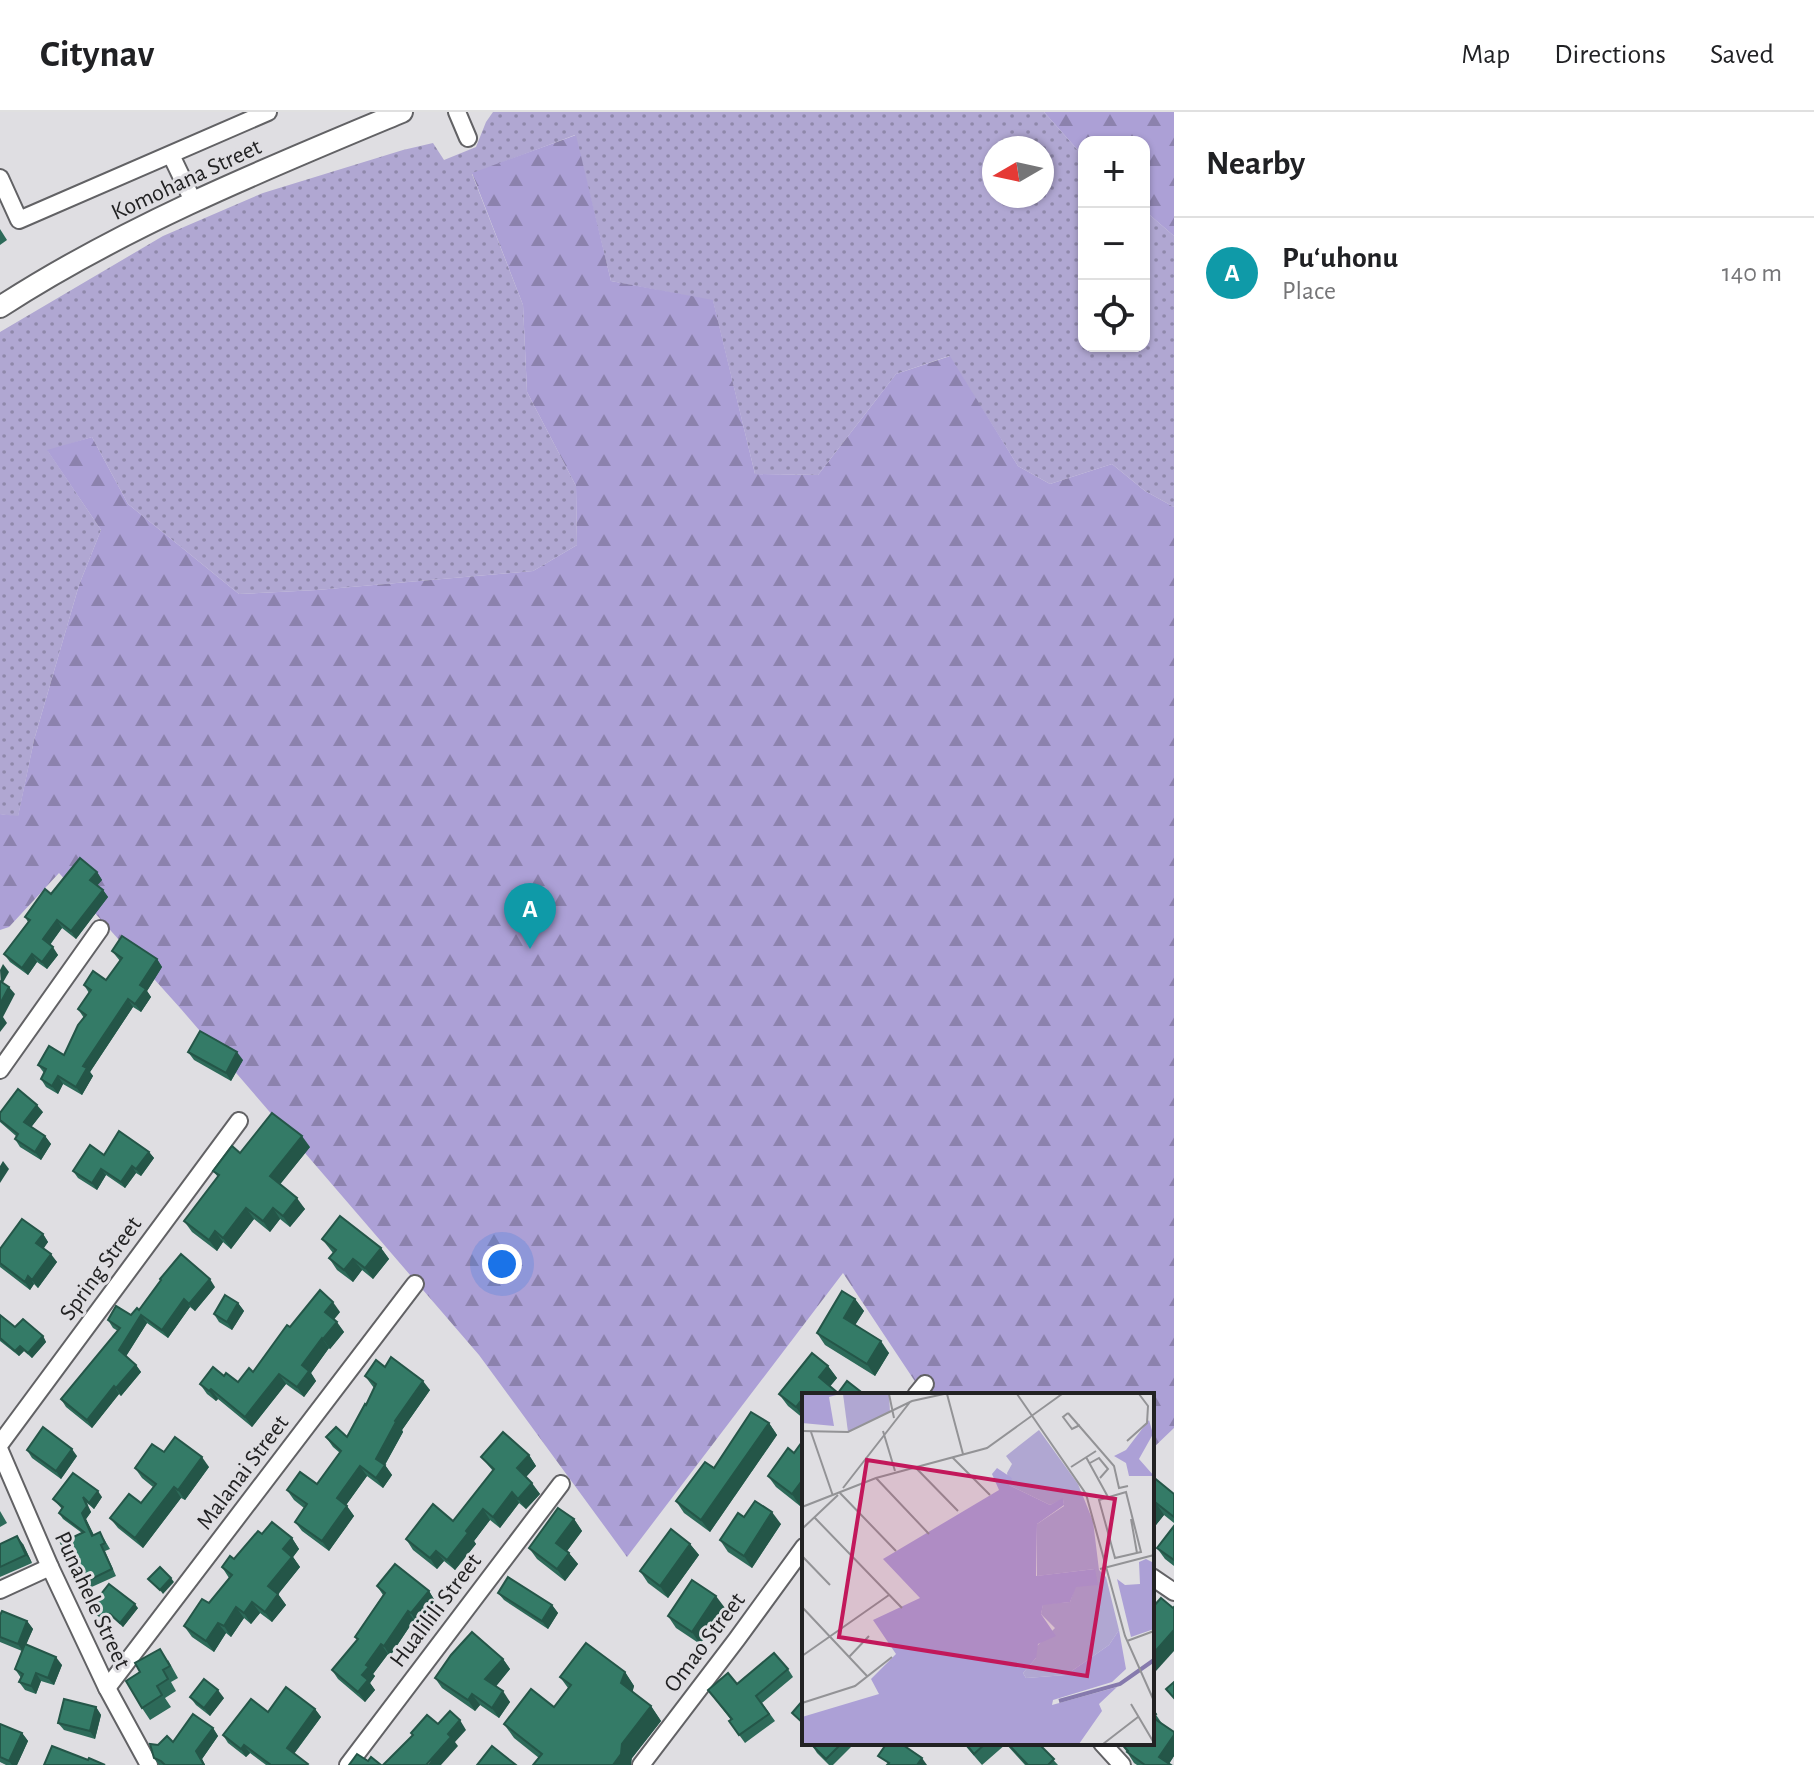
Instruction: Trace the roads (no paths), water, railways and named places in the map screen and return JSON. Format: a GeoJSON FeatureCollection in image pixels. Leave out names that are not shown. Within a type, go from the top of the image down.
{"type":"FeatureCollection","features":[{"type":"Feature","properties":{"kind":"main road","name":"Komohana Street"},"geometry":{"type":"LineString","coordinates":[[0,307],[119,238],[402,112]]}},
{"type":"Feature","properties":{"kind":"street"},"geometry":{"type":"LineString","coordinates":[[0,178],[19,220],[268,112]]}},
{"type":"Feature","properties":{"kind":"street"},"geometry":{"type":"LineString","coordinates":[[457,112],[468,138]]}},
{"type":"Feature","properties":{"kind":"street"},"geometry":{"type":"LineString","coordinates":[[171,155],[194,203]]}},
{"type":"Feature","properties":{"kind":"street"},"geometry":{"type":"LineString","coordinates":[[0,1070],[100,929]]}},
{"type":"Feature","properties":{"kind":"street","name":"Spring Street"},"geometry":{"type":"LineString","coordinates":[[0,1444],[239,1121]]}},
{"type":"Feature","properties":{"kind":"street","name":"Malanai Street"},"geometry":{"type":"LineString","coordinates":[[107,1688],[415,1284]]}},
{"type":"Feature","properties":{"kind":"street","name":"Punahele Street"},"geometry":{"type":"LineString","coordinates":[[0,1451],[107,1688],[149,1765]]}},
{"type":"Feature","properties":{"kind":"street","name":"Hualilili Street"},"geometry":{"type":"LineString","coordinates":[[348,1765],[561,1484]]}},
{"type":"Feature","properties":{"kind":"street","name":"Omao Street"},"geometry":{"type":"LineString","coordinates":[[641,1765],[802,1550]]}},
{"type":"Feature","properties":{"kind":"street"},"geometry":{"type":"LineString","coordinates":[[0,1590],[50,1567]]}},
{"type":"Feature","properties":{"kind":"street"},"geometry":{"type":"LineString","coordinates":[[1154,1578],[1174,1592]]}},
{"type":"Feature","properties":{"kind":"street"},"geometry":{"type":"LineString","coordinates":[[1104,1745],[1122,1765]]}},
{"type":"Feature","properties":{"kind":"place","name":"Puʻuhonu"},"geometry":{"type":"Point","coordinates":[530,949]}}]}
